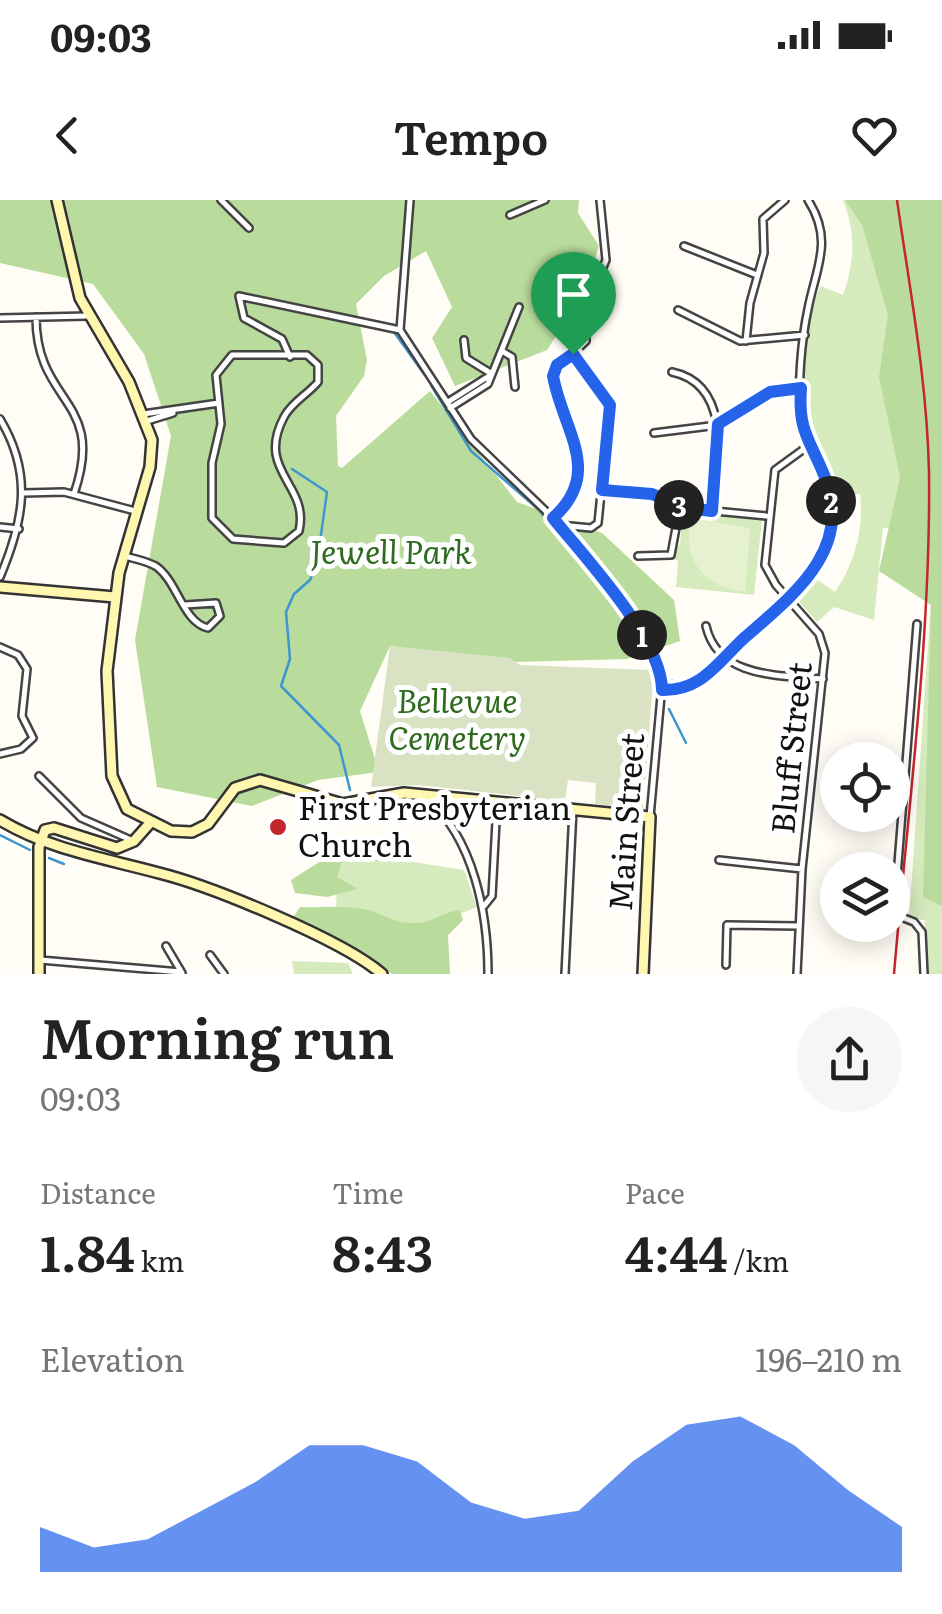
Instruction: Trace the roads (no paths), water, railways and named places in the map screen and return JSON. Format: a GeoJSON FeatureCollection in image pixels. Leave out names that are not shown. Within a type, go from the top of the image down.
{"type":"FeatureCollection","features":[{"type":"Feature","properties":{"kind":"street"},"geometry":{"type":"LineString","coordinates":[[57,200],[73,276],[87,316],[145,417],[152,460],[122,555],[106,694],[112,776],[124,806],[150,823],[178,832],[200,829],[236,788],[252,781],[274,782],[343,804],[389,794],[650,817]]}},
{"type":"Feature","properties":{"kind":"street"},"geometry":{"type":"LineString","coordinates":[[221,200],[250,228]]}},
{"type":"Feature","properties":{"kind":"street"},"geometry":{"type":"LineString","coordinates":[[290,357],[282,339],[244,318],[239,296],[400,330],[410,200]]}},
{"type":"Feature","properties":{"kind":"street"},"geometry":{"type":"LineString","coordinates":[[510,215],[545,200]]}},
{"type":"Feature","properties":{"kind":"street"},"geometry":{"type":"LineString","coordinates":[[553,518],[574,496],[580,478],[553,376],[557,365],[584,345],[588,303],[605,266],[600,200]]}},
{"type":"Feature","properties":{"kind":"street"},"geometry":{"type":"LineString","coordinates":[[746,341],[764,253],[760,217],[785,200]]}},
{"type":"Feature","properties":{"kind":"street"},"geometry":{"type":"LineString","coordinates":[[662,688],[689,689],[788,599],[819,564],[831,525],[828,485],[800,420],[805,335],[824,253],[820,224],[808,200]]}},
{"type":"Feature","properties":{"kind":"street"},"geometry":{"type":"LineString","coordinates":[[684,246],[757,275]]}},
{"type":"Feature","properties":{"kind":"street"},"geometry":{"type":"LineString","coordinates":[[449,405],[483,388],[519,307]]}},
{"type":"Feature","properties":{"kind":"street"},"geometry":{"type":"LineString","coordinates":[[678,310],[746,341],[805,335]]}},
{"type":"Feature","properties":{"kind":"street"},"geometry":{"type":"LineString","coordinates":[[0,318],[87,316]]}},
{"type":"Feature","properties":{"kind":"street"},"geometry":{"type":"LineString","coordinates":[[36,317],[37,346],[46,375],[79,418],[85,437],[85,461],[74,494]]}},
{"type":"Feature","properties":{"kind":"street","name":"Main Street"},"geometry":{"type":"LineString","coordinates":[[400,330],[477,447],[553,518],[638,630],[655,660],[662,688],[650,817],[643,974]]}},
{"type":"Feature","properties":{"kind":"street"},"geometry":{"type":"LineString","coordinates":[[464,340],[469,362],[492,374]]}},
{"type":"Feature","properties":{"kind":"street"},"geometry":{"type":"LineString","coordinates":[[502,351],[512,356],[515,388]]}},
{"type":"Feature","properties":{"kind":"street"},"geometry":{"type":"LineString","coordinates":[[559,526],[596,526],[610,405],[573,354]]}},
{"type":"Feature","properties":{"kind":"street"},"geometry":{"type":"LineString","coordinates":[[311,356],[320,376],[289,409],[280,428],[278,468],[302,507],[298,531],[289,541],[274,545],[238,541],[224,534],[214,522],[212,464],[222,424],[220,402],[216,375],[228,357],[311,356]]}},
{"type":"Feature","properties":{"kind":"street"},"geometry":{"type":"LineString","coordinates":[[672,372],[686,376],[700,389],[718,424],[712,511]]}},
{"type":"Feature","properties":{"kind":"street"},"geometry":{"type":"LineString","coordinates":[[654,434],[718,424],[770,392],[801,388]]}},
{"type":"Feature","properties":{"kind":"street"},"geometry":{"type":"LineString","coordinates":[[145,417],[220,402]]}},
{"type":"Feature","properties":{"kind":"street"},"geometry":{"type":"LineString","coordinates":[[0,419],[18,453],[24,493],[19,529],[0,576]]}},
{"type":"Feature","properties":{"kind":"street","name":"Bluff Street"},"geometry":{"type":"LineString","coordinates":[[797,974],[802,869],[823,679],[822,640],[765,564],[775,470],[786,458],[808,446]]}},
{"type":"Feature","properties":{"kind":"street"},"geometry":{"type":"LineString","coordinates":[[602,490],[652,494],[680,506],[768,516]]}},
{"type":"Feature","properties":{"kind":"street"},"geometry":{"type":"LineString","coordinates":[[24,493],[74,494],[135,510]]}},
{"type":"Feature","properties":{"kind":"street"},"geometry":{"type":"LineString","coordinates":[[638,556],[671,554],[680,506]]}},
{"type":"Feature","properties":{"kind":"street"},"geometry":{"type":"LineString","coordinates":[[0,528],[19,529]]}},
{"type":"Feature","properties":{"kind":"street"},"geometry":{"type":"LineString","coordinates":[[122,555],[158,568],[177,588],[185,605],[202,628],[212,626],[220,616],[216,603],[185,605]]}},
{"type":"Feature","properties":{"kind":"street"},"geometry":{"type":"LineString","coordinates":[[0,587],[115,597]]}},
{"type":"Feature","properties":{"kind":"street"},"geometry":{"type":"LineString","coordinates":[[917,624],[894,914],[914,922],[922,932],[924,974]]}},
{"type":"Feature","properties":{"kind":"street"},"geometry":{"type":"LineString","coordinates":[[706,626],[725,656],[746,670],[823,679]]}},
{"type":"Feature","properties":{"kind":"street"},"geometry":{"type":"LineString","coordinates":[[0,647],[18,655],[27,669],[22,716],[33,738],[22,749],[0,754]]}},
{"type":"Feature","properties":{"kind":"street"},"geometry":{"type":"LineString","coordinates":[[39,776],[80,818],[134,841]]}},
{"type":"Feature","properties":{"kind":"street"},"geometry":{"type":"LineString","coordinates":[[424,796],[450,822],[484,906],[488,974]]}},
{"type":"Feature","properties":{"kind":"street"},"geometry":{"type":"LineString","coordinates":[[484,906],[492,896],[497,801]]}},
{"type":"Feature","properties":{"kind":"street"},"geometry":{"type":"LineString","coordinates":[[564,974],[573,809]]}},
{"type":"Feature","properties":{"kind":"street"},"geometry":{"type":"LineString","coordinates":[[0,820],[40,841],[190,882],[345,949],[382,974]]}},
{"type":"Feature","properties":{"kind":"street"},"geometry":{"type":"LineString","coordinates":[[38,974],[40,841],[49,827],[103,846],[122,847],[134,841],[150,823]]}},
{"type":"Feature","properties":{"kind":"street"},"geometry":{"type":"LineString","coordinates":[[719,860],[802,869]]}},
{"type":"Feature","properties":{"kind":"street"},"geometry":{"type":"LineString","coordinates":[[726,964],[727,925],[798,926]]}},
{"type":"Feature","properties":{"kind":"street"},"geometry":{"type":"LineString","coordinates":[[166,946],[182,973]]}},
{"type":"Feature","properties":{"kind":"street"},"geometry":{"type":"LineString","coordinates":[[210,955],[224,974]]}},
{"type":"Feature","properties":{"kind":"street"},"geometry":{"type":"LineString","coordinates":[[38,960],[182,973]]}},
{"type":"Feature","properties":{"kind":"waterway"},"geometry":{"type":"LineString","coordinates":[[394,332],[424,374]]}},
{"type":"Feature","properties":{"kind":"waterway"},"geometry":{"type":"LineString","coordinates":[[431,385],[471,451],[539,510],[611,601]]}},
{"type":"Feature","properties":{"kind":"waterway"},"geometry":{"type":"LineString","coordinates":[[292,469],[327,492],[317,563],[310,580],[294,594],[286,612],[290,659],[281,686],[339,745],[350,790]]}},
{"type":"Feature","properties":{"kind":"waterway"},"geometry":{"type":"LineString","coordinates":[[624,620],[650,665]]}},
{"type":"Feature","properties":{"kind":"waterway"},"geometry":{"type":"LineString","coordinates":[[669,709],[686,743]]}},
{"type":"Feature","properties":{"kind":"waterway"},"geometry":{"type":"LineString","coordinates":[[0,835],[30,850]]}},
{"type":"Feature","properties":{"kind":"waterway"},"geometry":{"type":"LineString","coordinates":[[49,858],[64,864]]}},
{"type":"Feature","properties":{"kind":"railway"},"geometry":{"type":"LineString","coordinates":[[894,974],[922,660],[929,534],[928,438],[897,200]]}},
{"type":"Feature","properties":{"kind":"place","name":"First Presbyterian Church"},"geometry":{"type":"Point","coordinates":[278,827]}},
{"type":"Feature","properties":{"kind":"park label","name":"Jewell Park"},"geometry":{"type":"Point","coordinates":[391,553]}},
{"type":"Feature","properties":{"kind":"park label","name":"Bellevue Cemetery"},"geometry":{"type":"Point","coordinates":[457,720]}}]}
